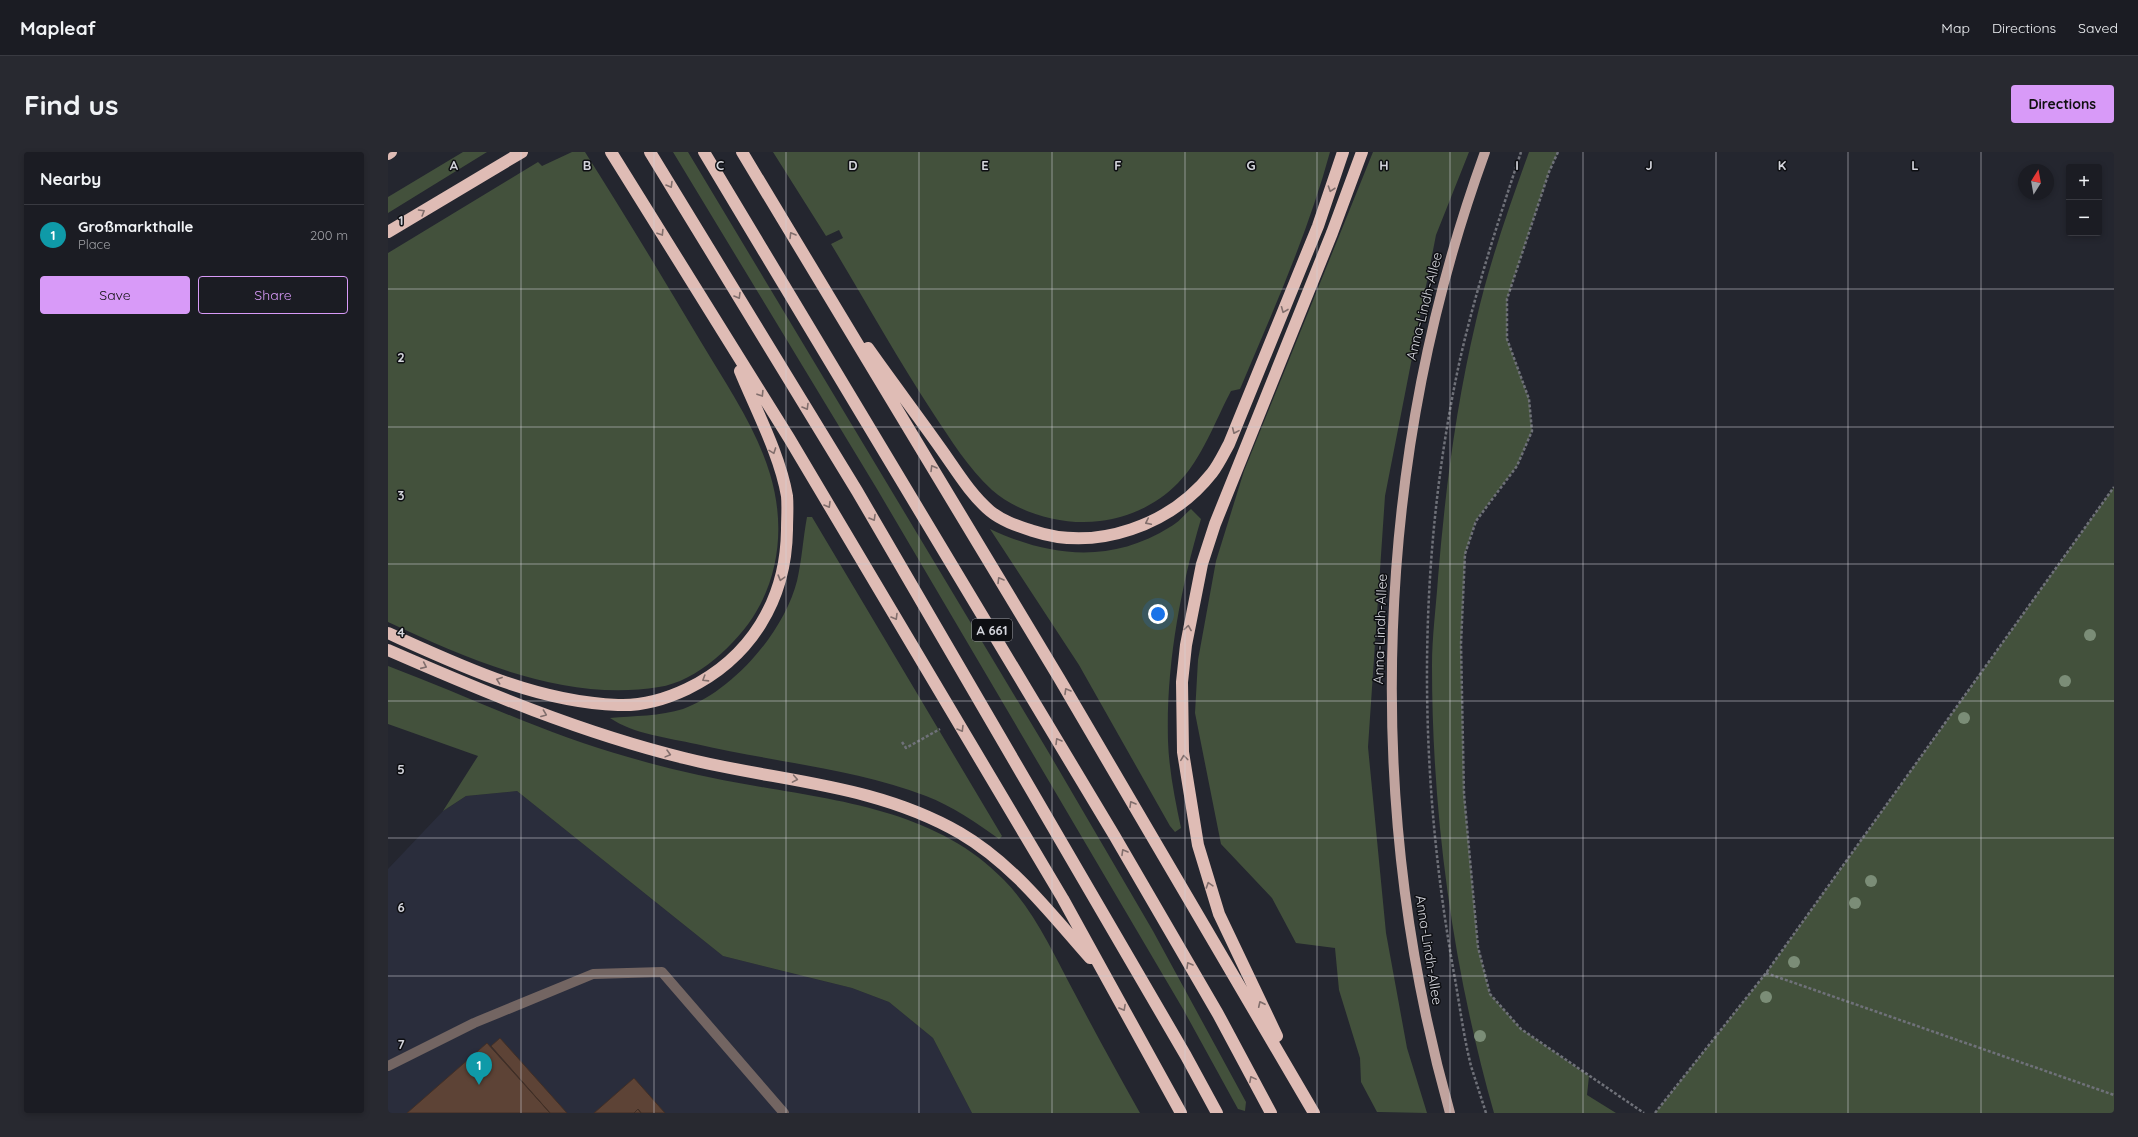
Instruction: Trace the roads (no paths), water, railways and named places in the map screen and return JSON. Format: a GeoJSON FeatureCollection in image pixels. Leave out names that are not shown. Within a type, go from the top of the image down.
{"type":"FeatureCollection","features":[{"type":"Feature","properties":{"kind":"highway"},"geometry":{"type":"LineString","coordinates":[[388,232],[522,152]]}},
{"type":"Feature","properties":{"kind":"highway"},"geometry":{"type":"LineString","coordinates":[[611,152],[793,445],[1059,893],[1181,1113]]}},
{"type":"Feature","properties":{"kind":"highway"},"geometry":{"type":"LineString","coordinates":[[650,152],[861,498],[1178,1042],[1217,1113]]}},
{"type":"Feature","properties":{"kind":"highway","name":"A 661"},"geometry":{"type":"LineString","coordinates":[[704,152],[1110,828],[1218,1014],[1271,1113]]}},
{"type":"Feature","properties":{"kind":"highway"},"geometry":{"type":"LineString","coordinates":[[742,152],[1059,678],[1311,1108]]}},
{"type":"Feature","properties":{"kind":"highway"},"geometry":{"type":"LineString","coordinates":[[812,268],[980,502],[991,512],[1020,527],[1057,537],[1079,540],[1106,536],[1146,524],[1170,510],[1188,497],[1213,472],[1229,444],[1247,403],[1318,226],[1343,152]]}},
{"type":"Feature","properties":{"kind":"highway"},"geometry":{"type":"LineString","coordinates":[[1311,1108],[1219,914],[1207,877],[1190,806],[1183,752],[1182,682],[1191,612],[1202,564],[1215,524],[1332,233],[1362,152]]}},
{"type":"Feature","properties":{"kind":"highway"},"geometry":{"type":"LineString","coordinates":[[388,633],[440,656],[538,694],[586,702],[620,705],[647,702],[672,696],[700,682],[721,669],[739,652],[767,615],[784,569],[787,519],[787,497],[782,475],[726,337]]}},
{"type":"Feature","properties":{"kind":"highway"},"geometry":{"type":"LineString","coordinates":[[388,650],[470,686],[624,743],[686,759],[857,791],[910,808],[961,833],[1006,865],[1027,886],[1104,974]]}},
{"type":"Feature","properties":{"kind":"main road","name":"Anna-Lindh-Allee"},"geometry":{"type":"LineString","coordinates":[[1450,1113],[1434,1055],[1422,997],[1407,907],[1394,769],[1392,666],[1396,573],[1403,486],[1423,369],[1450,258],[1485,152]]}},
{"type":"Feature","properties":{"kind":"lane"},"geometry":{"type":"LineString","coordinates":[[388,1066],[474,1023],[593,974],[662,972],[784,1113]]}},
{"type":"Feature","properties":{"kind":"place","name":"Großmarkthalle"},"geometry":{"type":"Point","coordinates":[479,1085]}}]}
